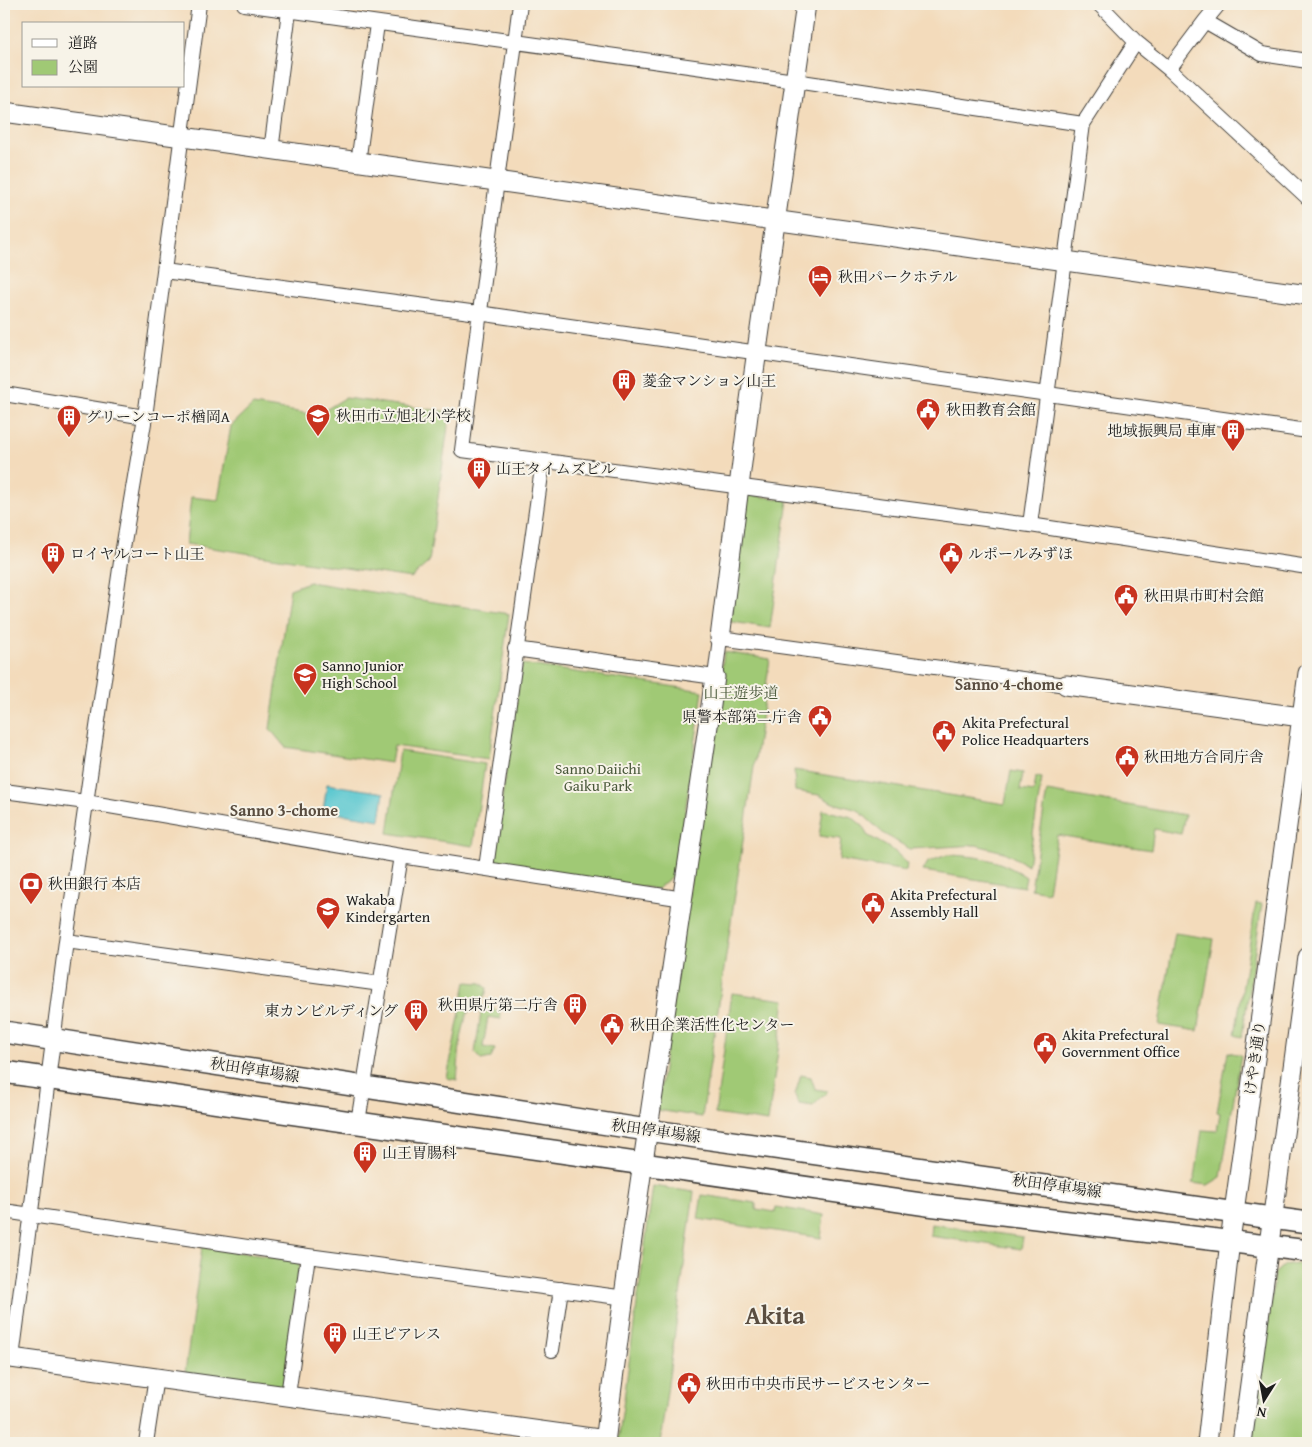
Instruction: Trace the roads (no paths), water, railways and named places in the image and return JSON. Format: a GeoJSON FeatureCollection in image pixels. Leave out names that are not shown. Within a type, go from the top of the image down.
{"type":"FeatureCollection","features":[{"type":"Feature","properties":{"kind":"main road","name":"秋田停車場線"},"geometry":{"type":"LineString","coordinates":[[4,1032],[647,1130],[1308,1223]]}},
{"type":"Feature","properties":{"kind":"main road"},"geometry":{"type":"LineString","coordinates":[[4,1072],[928,1205],[1308,1251]]}},
{"type":"Feature","properties":{"kind":"street"},"geometry":{"type":"LineString","coordinates":[[199,4],[144,417],[121,558],[66,941],[32,1214],[8,1358],[288,1395],[606,1442],[647,1130],[684,899],[715,677],[757,352],[806,4]]}},
{"type":"Feature","properties":{"kind":"street"},"geometry":{"type":"LineString","coordinates":[[244,4],[795,81],[1083,124]]}},
{"type":"Feature","properties":{"kind":"street"},"geometry":{"type":"LineString","coordinates":[[520,4],[478,313],[462,450],[1030,525],[1308,566]]}},
{"type":"Feature","properties":{"kind":"street"},"geometry":{"type":"LineString","coordinates":[[1099,4],[1136,42],[1308,198]]}},
{"type":"Feature","properties":{"kind":"street"},"geometry":{"type":"LineString","coordinates":[[1169,70],[1219,4]]}},
{"type":"Feature","properties":{"kind":"street"},"geometry":{"type":"LineString","coordinates":[[271,151],[289,11]]}},
{"type":"Feature","properties":{"kind":"street"},"geometry":{"type":"LineString","coordinates":[[1205,21],[1262,54],[1308,61]]}},
{"type":"Feature","properties":{"kind":"street"},"geometry":{"type":"LineString","coordinates":[[358,163],[377,24]]}},
{"type":"Feature","properties":{"kind":"street"},"geometry":{"type":"LineString","coordinates":[[1030,525],[1083,124],[1136,42]]}},
{"type":"Feature","properties":{"kind":"street"},"geometry":{"type":"LineString","coordinates":[[4,112],[1308,296]]}},
{"type":"Feature","properties":{"kind":"street"},"geometry":{"type":"LineString","coordinates":[[164,272],[478,313],[1049,392],[1308,431]]}},
{"type":"Feature","properties":{"kind":"street"},"geometry":{"type":"LineString","coordinates":[[4,394],[144,417]]}},
{"type":"Feature","properties":{"kind":"street"},"geometry":{"type":"LineString","coordinates":[[486,868],[515,649],[543,461]]}},
{"type":"Feature","properties":{"kind":"street"},"geometry":{"type":"LineString","coordinates":[[720,638],[1305,717]]}},
{"type":"Feature","properties":{"kind":"street"},"geometry":{"type":"LineString","coordinates":[[515,649],[715,677]]}},
{"type":"Feature","properties":{"kind":"street","name":"けやき通り"},"geometry":{"type":"LineString","coordinates":[[1207,1443],[1230,1241],[1305,717],[1308,673]]}},
{"type":"Feature","properties":{"kind":"street"},"geometry":{"type":"LineString","coordinates":[[4,791],[86,802],[401,856],[684,899]]}},
{"type":"Feature","properties":{"kind":"street"},"geometry":{"type":"LineString","coordinates":[[358,1122],[382,984],[401,856]]}},
{"type":"Feature","properties":{"kind":"street"},"geometry":{"type":"LineString","coordinates":[[66,941],[382,984]]}},
{"type":"Feature","properties":{"kind":"street"},"geometry":{"type":"LineString","coordinates":[[1242,1443],[1308,957]]}},
{"type":"Feature","properties":{"kind":"street"},"geometry":{"type":"LineString","coordinates":[[4,1210],[308,1256],[626,1298]]}},
{"type":"Feature","properties":{"kind":"street"},"geometry":{"type":"LineString","coordinates":[[288,1395],[308,1256]]}},
{"type":"Feature","properties":{"kind":"street"},"geometry":{"type":"LineString","coordinates":[[552,1350],[561,1290]]}},
{"type":"Feature","properties":{"kind":"street"},"geometry":{"type":"LineString","coordinates":[[146,1443],[156,1377]]}},
{"type":"Feature","properties":{"kind":"water"},"geometry":{"type":"Polygon","coordinates":[[[327,784],[384,793],[380,820],[323,811],[327,784]]]}},
{"type":"Feature","properties":{"kind":"place","name":"秋田パークホテル"},"geometry":{"type":"Point","coordinates":[820,298]}},
{"type":"Feature","properties":{"kind":"place","name":"菱金マンション山王"},"geometry":{"type":"Point","coordinates":[624,402]}},
{"type":"Feature","properties":{"kind":"place","name":"秋田教育会館"},"geometry":{"type":"Point","coordinates":[928,431]}},
{"type":"Feature","properties":{"kind":"place","name":"秋田市立旭北小学校"},"geometry":{"type":"Point","coordinates":[318,437]}},
{"type":"Feature","properties":{"kind":"place","name":"グリーンコーポ楢岡A"},"geometry":{"type":"Point","coordinates":[69,438]}},
{"type":"Feature","properties":{"kind":"place","name":"地域振興局 車庫"},"geometry":{"type":"Point","coordinates":[1233,452]}},
{"type":"Feature","properties":{"kind":"place","name":"山王タイムズビル"},"geometry":{"type":"Point","coordinates":[479,490]}},
{"type":"Feature","properties":{"kind":"place","name":"ロイヤルコート山王"},"geometry":{"type":"Point","coordinates":[53,575]}},
{"type":"Feature","properties":{"kind":"place","name":"ルポールみずほ"},"geometry":{"type":"Point","coordinates":[951,575]}},
{"type":"Feature","properties":{"kind":"place","name":"秋田県市町村会館"},"geometry":{"type":"Point","coordinates":[1126,617]}},
{"type":"Feature","properties":{"kind":"place","name":"Sanno Junior High School"},"geometry":{"type":"Point","coordinates":[305,696]}},
{"type":"Feature","properties":{"kind":"place","name":"県警本部第二庁舎"},"geometry":{"type":"Point","coordinates":[820,738]}},
{"type":"Feature","properties":{"kind":"place","name":"Akita Prefectural Police Headquarters"},"geometry":{"type":"Point","coordinates":[944,753]}},
{"type":"Feature","properties":{"kind":"place","name":"秋田地方合同庁舎"},"geometry":{"type":"Point","coordinates":[1127,778]}},
{"type":"Feature","properties":{"kind":"place","name":"秋田銀行 本店"},"geometry":{"type":"Point","coordinates":[31,905]}},
{"type":"Feature","properties":{"kind":"place","name":"Akita Prefectural Assembly Hall"},"geometry":{"type":"Point","coordinates":[873,925]}},
{"type":"Feature","properties":{"kind":"place","name":"Wakaba Kindergarten"},"geometry":{"type":"Point","coordinates":[328,930]}},
{"type":"Feature","properties":{"kind":"place","name":"秋田県庁第二庁舎"},"geometry":{"type":"Point","coordinates":[575,1026]}},
{"type":"Feature","properties":{"kind":"place","name":"東カンビルディング"},"geometry":{"type":"Point","coordinates":[416,1032]}},
{"type":"Feature","properties":{"kind":"place","name":"秋田企業活性化センター"},"geometry":{"type":"Point","coordinates":[612,1046]}},
{"type":"Feature","properties":{"kind":"place","name":"Akita Prefectural Government Office"},"geometry":{"type":"Point","coordinates":[1045,1065]}},
{"type":"Feature","properties":{"kind":"place","name":"山王胃腸科"},"geometry":{"type":"Point","coordinates":[365,1174]}},
{"type":"Feature","properties":{"kind":"place","name":"山王ピアレス"},"geometry":{"type":"Point","coordinates":[335,1355]}},
{"type":"Feature","properties":{"kind":"place","name":"秋田市中央市民サービスセンター"},"geometry":{"type":"Point","coordinates":[689,1405]}},
{"type":"Feature","properties":{"kind":"district","name":"Sanno 4-chome"},"geometry":{"type":"Point","coordinates":[1009,684]}},
{"type":"Feature","properties":{"kind":"district","name":"Sanno 3-chome"},"geometry":{"type":"Point","coordinates":[284,810]}},
{"type":"Feature","properties":{"kind":"district","name":"Akita"},"geometry":{"type":"Point","coordinates":[775,1315]}},
{"type":"Feature","properties":{"kind":"park label","name":"山王遊歩道"},"geometry":{"type":"Point","coordinates":[741,693]}},
{"type":"Feature","properties":{"kind":"park label","name":"Sanno Daiichi Gaiku Park"},"geometry":{"type":"Point","coordinates":[598,778]}}]}
